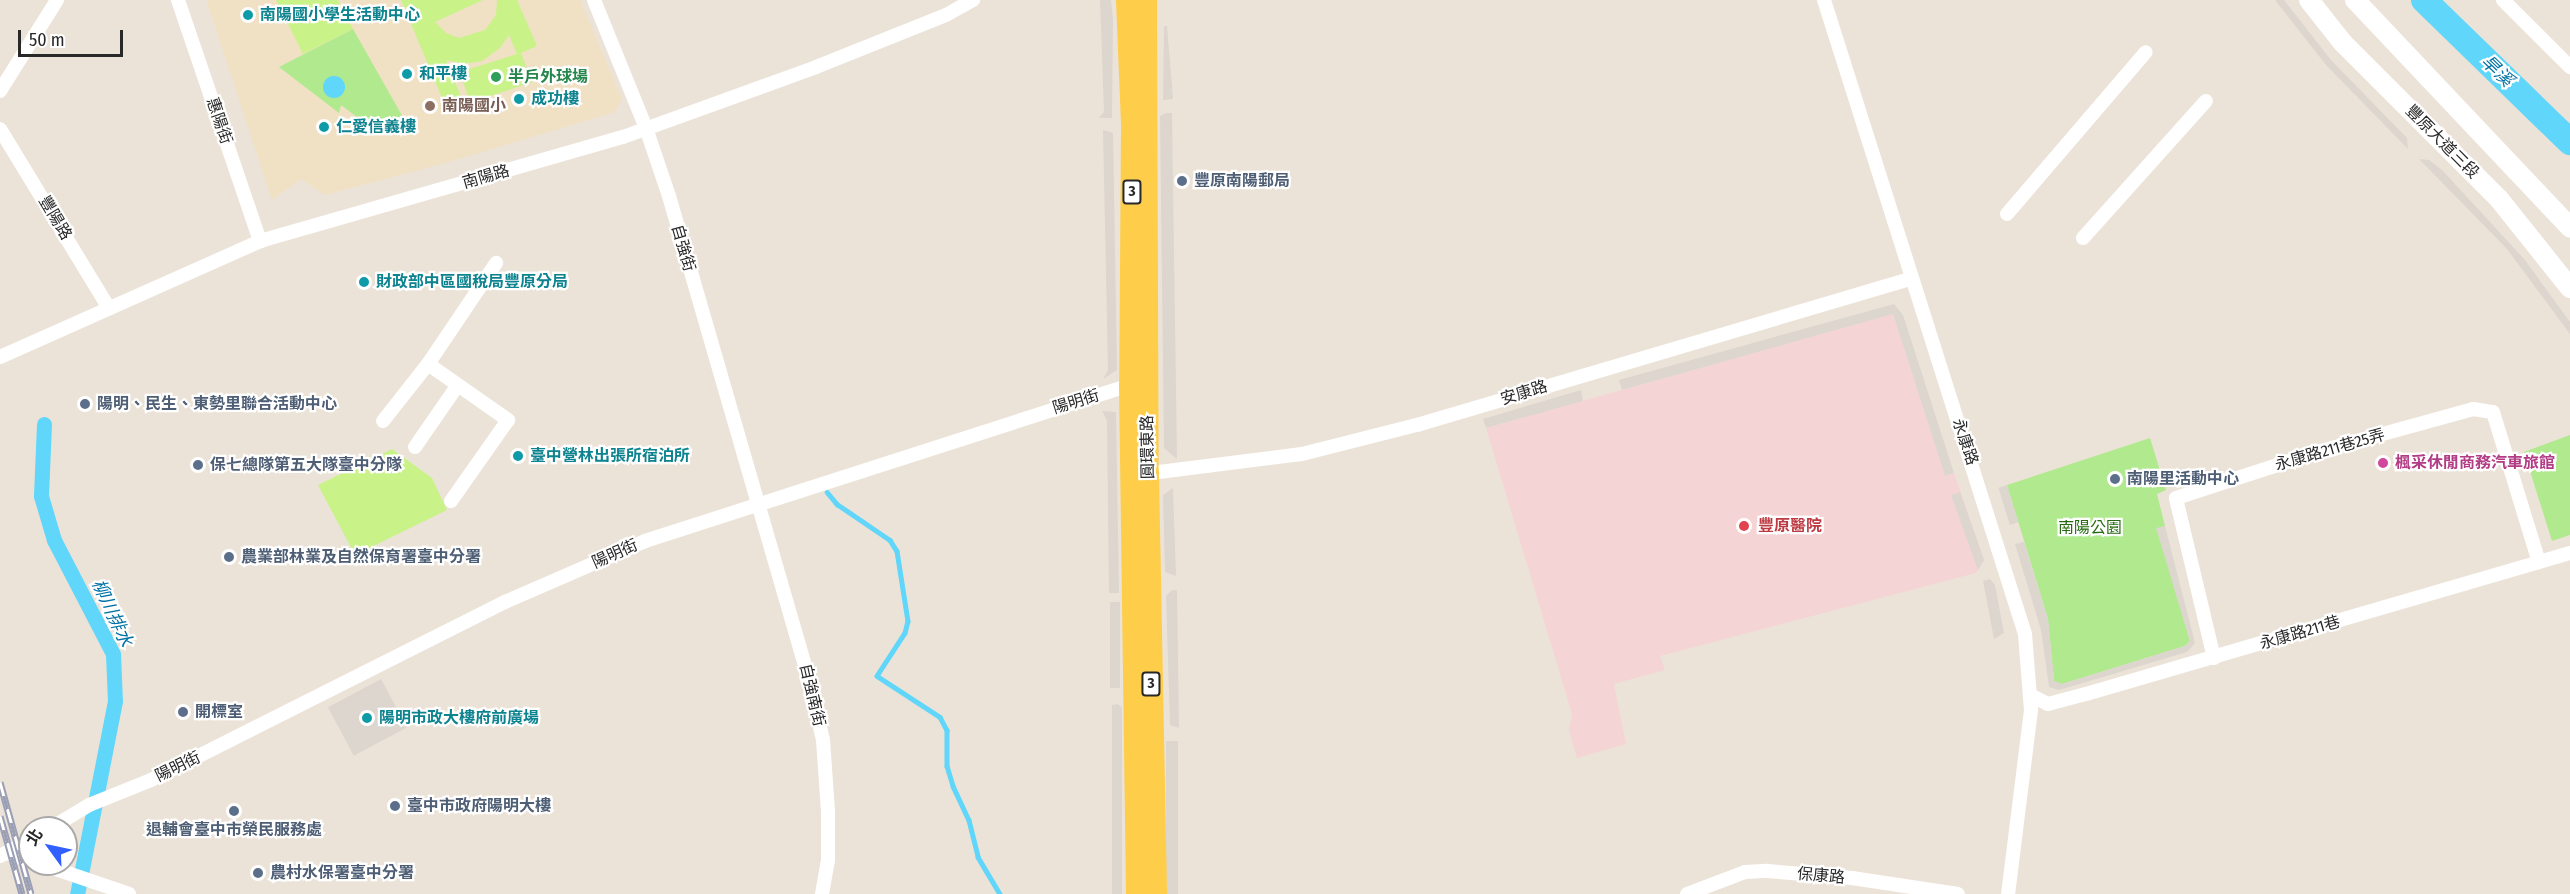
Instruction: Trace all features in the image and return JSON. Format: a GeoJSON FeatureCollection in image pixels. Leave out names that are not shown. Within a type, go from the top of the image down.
{"type":"FeatureCollection","features":[{"type":"Feature","properties":{"kind":"main road","name":"圓環東路"},"geometry":{"type":"LineString","coordinates":[[1127,0],[1139,384],[1137,894]]}},
{"type":"Feature","properties":{"kind":"main road","name":"圓環東路"},"geometry":{"type":"LineString","coordinates":[[1139,384],[1146,0]]}},
{"type":"Feature","properties":{"kind":"main road","name":"圓環東路"},"geometry":{"type":"LineString","coordinates":[[1140,474],[1156,894]]}},
{"type":"Feature","properties":{"kind":"street"},"geometry":{"type":"LineString","coordinates":[[0,91],[57,0]]}},
{"type":"Feature","properties":{"kind":"street","name":"惠陽街"},"geometry":{"type":"LineString","coordinates":[[178,0],[260,241]]}},
{"type":"Feature","properties":{"kind":"street","name":"自強街"},"geometry":{"type":"LineString","coordinates":[[594,0],[646,128],[758,502]]}},
{"type":"Feature","properties":{"kind":"street","name":"永康路"},"geometry":{"type":"LineString","coordinates":[[1824,0],[1910,279],[1998,541],[2025,634],[2030,695],[2008,894]]}},
{"type":"Feature","properties":{"kind":"street","name":"豐原大道三段"},"geometry":{"type":"LineString","coordinates":[[2309,0],[2343,43],[2499,199],[2570,288]]}},
{"type":"Feature","properties":{"kind":"street","name":"豐原大道三段"},"geometry":{"type":"LineString","coordinates":[[2355,0],[2570,227]]}},
{"type":"Feature","properties":{"kind":"street"},"geometry":{"type":"LineString","coordinates":[[2503,0],[2570,67]]}},
{"type":"Feature","properties":{"kind":"street","name":"南陽路"},"geometry":{"type":"LineString","coordinates":[[0,357],[260,241],[646,128],[816,68],[965,2]]}},
{"type":"Feature","properties":{"kind":"street"},"geometry":{"type":"LineString","coordinates":[[2007,214],[2146,52]]}},
{"type":"Feature","properties":{"kind":"street"},"geometry":{"type":"LineString","coordinates":[[2083,238],[2206,101]]}},
{"type":"Feature","properties":{"kind":"street","name":"豐陽路"},"geometry":{"type":"LineString","coordinates":[[0,129],[110,308]]}},
{"type":"Feature","properties":{"kind":"street"},"geometry":{"type":"LineString","coordinates":[[383,422],[428,364],[496,263]]}},
{"type":"Feature","properties":{"kind":"street","name":"安康路"},"geometry":{"type":"LineString","coordinates":[[1140,474],[1302,454],[1417,425],[1910,279]]}},
{"type":"Feature","properties":{"kind":"street"},"geometry":{"type":"LineString","coordinates":[[428,364],[508,420],[451,501]]}},
{"type":"Feature","properties":{"kind":"street","name":"陽明街"},"geometry":{"type":"LineString","coordinates":[[72,816],[110,795],[151,780],[505,602],[645,541],[758,502],[1139,384]]}},
{"type":"Feature","properties":{"kind":"street"},"geometry":{"type":"LineString","coordinates":[[415,447],[458,385]]}},
{"type":"Feature","properties":{"kind":"street","name":"永康路211巷25弄"},"geometry":{"type":"LineString","coordinates":[[2214,658],[2176,498],[2321,451],[2473,409],[2493,412],[2539,562]]}},
{"type":"Feature","properties":{"kind":"street","name":"自強南街"},"geometry":{"type":"LineString","coordinates":[[758,502],[810,682],[823,740],[828,860],[822,894]]}},
{"type":"Feature","properties":{"kind":"street","name":"永康路211巷"},"geometry":{"type":"LineString","coordinates":[[2030,695],[2048,704],[2214,658],[2570,553]]}},
{"type":"Feature","properties":{"kind":"street"},"geometry":{"type":"LineString","coordinates":[[3,854],[18,846]]}},
{"type":"Feature","properties":{"kind":"street"},"geometry":{"type":"LineString","coordinates":[[3,854],[18,858]]}},
{"type":"Feature","properties":{"kind":"street","name":"保康路"},"geometry":{"type":"LineString","coordinates":[[1687,894],[1745,872],[1852,878],[1958,894]]}},
{"type":"Feature","properties":{"kind":"street"},"geometry":{"type":"LineString","coordinates":[[78,874],[129,894]]}},
{"type":"Feature","properties":{"kind":"shaded area","name":"南陽國小"},"geometry":{"type":"Polygon","coordinates":[[[206,0],[580,0],[622,99],[615,112],[449,162],[325,195],[301,179],[272,200],[206,0]]]}},
{"type":"Feature","properties":{"kind":"shaded area"},"geometry":{"type":"Polygon","coordinates":[[[1100,0],[1111,0],[1113,18],[1112,118],[1099,118],[1104,112],[1100,0]]]}},
{"type":"Feature","properties":{"kind":"shaded area"},"geometry":{"type":"Polygon","coordinates":[[[2275,0],[2284,0],[2331,60],[2407,138],[2408,149],[2326,65],[2275,0]]]}},
{"type":"Feature","properties":{"kind":"shaded area"},"geometry":{"type":"Polygon","coordinates":[[[1164,26],[1167,26],[1173,99],[1163,100],[1164,26]]]}},
{"type":"Feature","properties":{"kind":"shaded area"},"geometry":{"type":"Polygon","coordinates":[[[1172,113],[1177,459],[1164,448],[1160,116],[1172,113]]]}},
{"type":"Feature","properties":{"kind":"shaded area"},"geometry":{"type":"Polygon","coordinates":[[[1103,130],[1113,133],[1117,370],[1103,379],[1108,370],[1103,130]]]}},
{"type":"Feature","properties":{"kind":"shaded area"},"geometry":{"type":"Polygon","coordinates":[[[2419,159],[2429,160],[2443,171],[2525,260],[2570,322],[2570,334],[2507,249],[2419,159]]]}},
{"type":"Feature","properties":{"kind":"shaded area"},"geometry":{"type":"Polygon","coordinates":[[[1894,304],[1903,315],[1954,473],[1945,476],[1893,314],[1622,390],[1619,380],[1894,304]]]}},
{"type":"Feature","properties":{"kind":"shaded area","name":"豐原醫院"},"geometry":{"type":"Polygon","coordinates":[[[1893,314],[1945,476],[1954,473],[1984,560],[1976,573],[1660,656],[1665,670],[1614,684],[1626,744],[1577,758],[1569,731],[1572,714],[1486,428],[1893,314]]]}},
{"type":"Feature","properties":{"kind":"shaded area"},"geometry":{"type":"Polygon","coordinates":[[[1581,390],[1583,401],[1486,428],[1483,419],[1581,390]]]}},
{"type":"Feature","properties":{"kind":"shaded area"},"geometry":{"type":"Polygon","coordinates":[[[1102,411],[1116,412],[1119,593],[1109,593],[1107,421],[1102,411]]]}},
{"type":"Feature","properties":{"kind":"shaded area"},"geometry":{"type":"Polygon","coordinates":[[[2007,485],[2018,522],[2010,525],[1998,488],[2007,485]]]}},
{"type":"Feature","properties":{"kind":"shaded area"},"geometry":{"type":"Polygon","coordinates":[[[1173,488],[1176,576],[1165,572],[1163,495],[1173,488]]]}},
{"type":"Feature","properties":{"kind":"shaded area"},"geometry":{"type":"Polygon","coordinates":[[[1960,492],[1984,560],[1978,570],[1951,495],[1960,492]]]}},
{"type":"Feature","properties":{"kind":"shaded area"},"geometry":{"type":"Polygon","coordinates":[[[2165,526],[2195,643],[2187,652],[2059,690],[2049,687],[2041,630],[2015,544],[2024,542],[2048,619],[2054,681],[2062,684],[2185,646],[2190,641],[2156,528],[2165,526]]]}},
{"type":"Feature","properties":{"kind":"shaded area"},"geometry":{"type":"Polygon","coordinates":[[[1990,579],[1995,585],[2004,633],[1994,639],[1983,581],[1990,579]]]}},
{"type":"Feature","properties":{"kind":"shaded area"},"geometry":{"type":"Polygon","coordinates":[[[1172,590],[1177,590],[1179,728],[1170,725],[1166,596],[1172,590]]]}},
{"type":"Feature","properties":{"kind":"shaded area"},"geometry":{"type":"Polygon","coordinates":[[[1110,602],[1120,602],[1120,688],[1110,688],[1110,602]]]}},
{"type":"Feature","properties":{"kind":"shaded area","name":"陽明市政大樓府前廣場"},"geometry":{"type":"Polygon","coordinates":[[[381,679],[407,728],[354,756],[328,707],[381,679]]]}},
{"type":"Feature","properties":{"kind":"shaded area"},"geometry":{"type":"Polygon","coordinates":[[[1118,704],[1122,708],[1122,894],[1112,894],[1112,705],[1118,704]]]}},
{"type":"Feature","properties":{"kind":"shaded area"},"geometry":{"type":"Polygon","coordinates":[[[1166,741],[1178,741],[1178,894],[1166,894],[1166,741]]]}},
{"type":"Feature","properties":{"kind":"green space"},"geometry":{"type":"Polygon","coordinates":[[[276,0],[338,0],[353,29],[303,54],[276,0]]]}},
{"type":"Feature","properties":{"kind":"green space"},"geometry":{"type":"Polygon","coordinates":[[[401,0],[483,0],[435,22],[446,33],[459,38],[485,30],[496,15],[497,0],[517,0],[537,46],[521,53],[532,82],[470,103],[460,72],[517,54],[509,35],[500,48],[482,61],[464,64],[446,60],[462,99],[445,105],[401,0]]]}},
{"type":"Feature","properties":{"kind":"green space"},"geometry":{"type":"Polygon","coordinates":[[[353,29],[404,119],[374,130],[341,105],[339,113],[279,67],[353,29]]]}},
{"type":"Feature","properties":{"kind":"green space"},"geometry":{"type":"Polygon","coordinates":[[[2570,435],[2570,535],[2552,541],[2524,452],[2570,435]]]}},
{"type":"Feature","properties":{"kind":"green space","name":"南陽公園"},"geometry":{"type":"Polygon","coordinates":[[[2150,438],[2166,490],[2157,494],[2165,526],[2157,529],[2190,641],[2185,646],[2062,684],[2054,681],[2048,619],[2007,485],[2150,438]]]}},
{"type":"Feature","properties":{"kind":"green space"},"geometry":{"type":"Polygon","coordinates":[[[392,449],[432,478],[447,510],[355,555],[318,485],[392,449]]]}},
{"type":"Feature","properties":{"kind":"water"},"geometry":{"type":"Polygon","coordinates":[[[334,76],[342,79],[345,87],[342,95],[334,98],[326,95],[323,87],[326,79],[334,76]]]}},
{"type":"Feature","properties":{"kind":"waterway","name":"旱溪"},"geometry":{"type":"LineString","coordinates":[[2424,0],[2570,142]]}},
{"type":"Feature","properties":{"kind":"waterway","name":"柳川排水"},"geometry":{"type":"LineString","coordinates":[[44,424],[41,496],[54,540],[113,654],[115,701],[77,894]]}},
{"type":"Feature","properties":{"kind":"waterway"},"geometry":{"type":"LineString","coordinates":[[827,492],[837,504],[890,540],[897,551],[908,621],[905,633],[877,676],[940,717],[947,730],[947,766],[953,786],[969,820],[978,857],[1000,894]]}},
{"type":"Feature","properties":{"kind":"railway"},"geometry":{"type":"LineString","coordinates":[[0,782],[31,894]]}},
{"type":"Feature","properties":{"kind":"railway"},"geometry":{"type":"LineString","coordinates":[[0,816],[22,894]]}},
{"type":"Feature","properties":{"kind":"place","name":"南陽國小學生活動中心"},"geometry":{"type":"Point","coordinates":[248,15]}},
{"type":"Feature","properties":{"kind":"place","name":"和平樓"},"geometry":{"type":"Point","coordinates":[407,74]}},
{"type":"Feature","properties":{"kind":"place","name":"半戶外球場"},"geometry":{"type":"Point","coordinates":[496,77]}},
{"type":"Feature","properties":{"kind":"place","name":"成功樓"},"geometry":{"type":"Point","coordinates":[519,99]}},
{"type":"Feature","properties":{"kind":"place","name":"南陽國小"},"geometry":{"type":"Point","coordinates":[430,106]}},
{"type":"Feature","properties":{"kind":"place","name":"仁愛信義樓"},"geometry":{"type":"Point","coordinates":[324,127]}},
{"type":"Feature","properties":{"kind":"place","name":"豐原南陽郵局"},"geometry":{"type":"Point","coordinates":[1182,181]}},
{"type":"Feature","properties":{"kind":"place","name":"財政部中區國稅局豐原分局"},"geometry":{"type":"Point","coordinates":[364,282]}},
{"type":"Feature","properties":{"kind":"place","name":"陽明、民生、東勢里聯合活動中心"},"geometry":{"type":"Point","coordinates":[85,404]}},
{"type":"Feature","properties":{"kind":"place","name":"臺中營林出張所宿泊所"},"geometry":{"type":"Point","coordinates":[518,456]}},
{"type":"Feature","properties":{"kind":"place","name":"楓采休閒商務汽車旅館"},"geometry":{"type":"Point","coordinates":[2383,463]}},
{"type":"Feature","properties":{"kind":"place","name":"保七總隊第五大隊臺中分隊"},"geometry":{"type":"Point","coordinates":[198,465]}},
{"type":"Feature","properties":{"kind":"place","name":"南陽里活動中心"},"geometry":{"type":"Point","coordinates":[2115,479]}},
{"type":"Feature","properties":{"kind":"place","name":"豐原醫院"},"geometry":{"type":"Point","coordinates":[1744,526]}},
{"type":"Feature","properties":{"kind":"place","name":"農業部林業及自然保育署臺中分署"},"geometry":{"type":"Point","coordinates":[229,557]}},
{"type":"Feature","properties":{"kind":"place","name":"開標室"},"geometry":{"type":"Point","coordinates":[183,712]}},
{"type":"Feature","properties":{"kind":"place","name":"陽明市政大樓府前廣場"},"geometry":{"type":"Point","coordinates":[367,718]}},
{"type":"Feature","properties":{"kind":"place","name":"臺中市政府陽明大樓"},"geometry":{"type":"Point","coordinates":[395,806]}},
{"type":"Feature","properties":{"kind":"place","name":"退輔會臺中市榮民服務處"},"geometry":{"type":"Point","coordinates":[234,811]}},
{"type":"Feature","properties":{"kind":"place","name":"農村水保署臺中分署"},"geometry":{"type":"Point","coordinates":[258,873]}}]}
